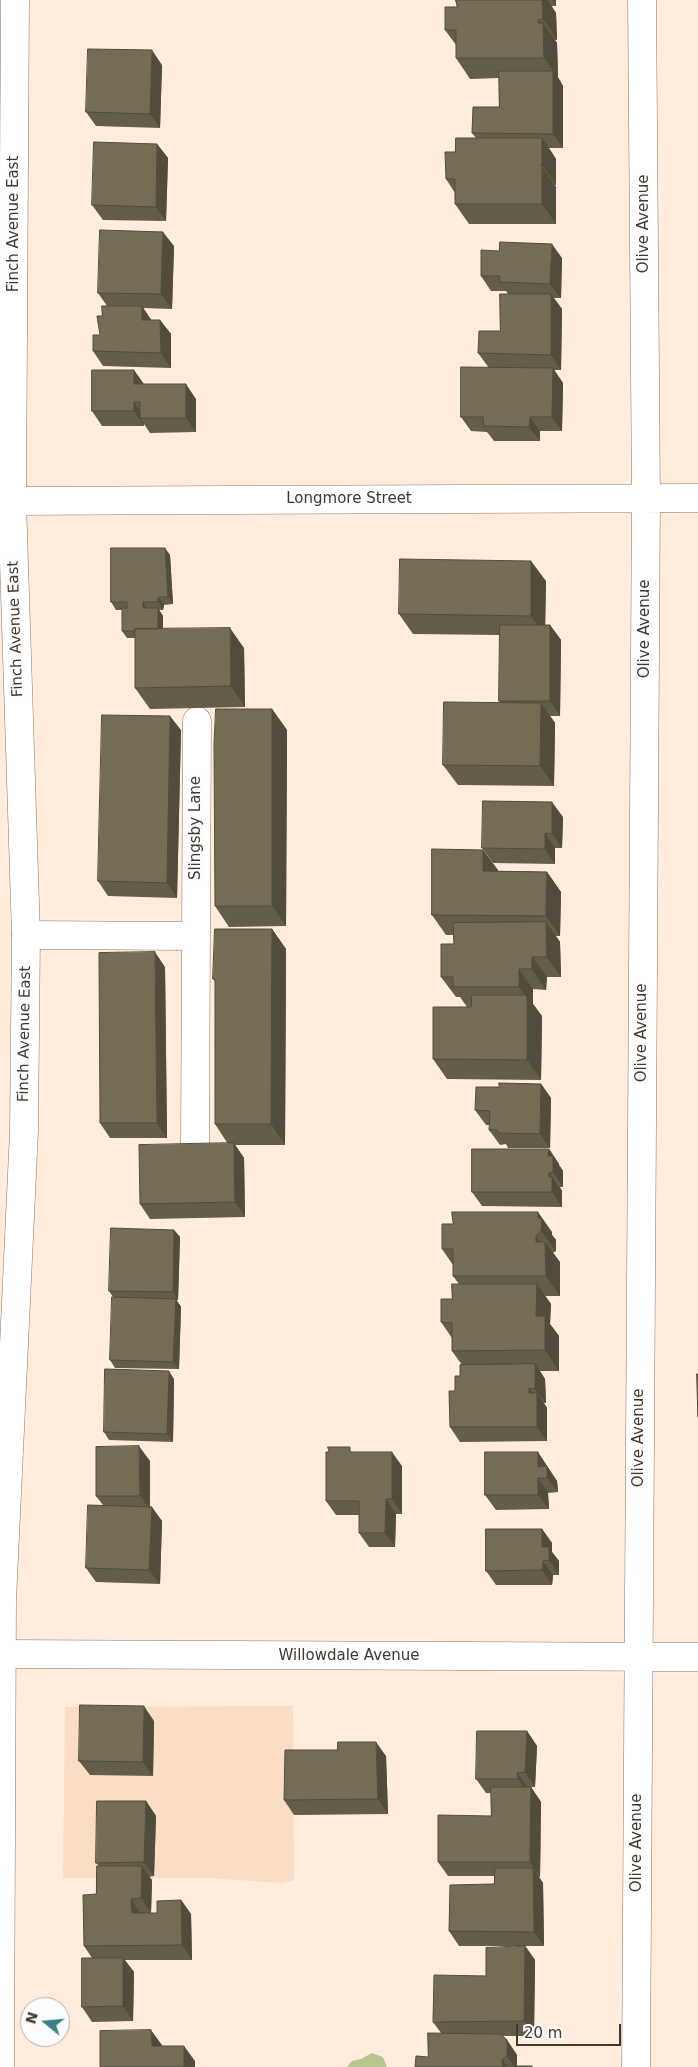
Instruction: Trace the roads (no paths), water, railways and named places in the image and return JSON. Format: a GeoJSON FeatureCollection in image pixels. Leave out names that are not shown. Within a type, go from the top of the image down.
{"type":"FeatureCollection","features":[{"type":"Feature","properties":{"kind":"street","name":"Finch Avenue East"},"geometry":{"type":"LineString","coordinates":[[0,2067],[0,1654],[2,1519],[24,1131],[26,935],[6,501],[15,0]]}},
{"type":"Feature","properties":{"kind":"street","name":"Olive Avenue"},"geometry":{"type":"LineString","coordinates":[[636,2067],[646,497],[642,0]]}},
{"type":"Feature","properties":{"kind":"street","name":"Longmore Street"},"geometry":{"type":"LineString","coordinates":[[6,501],[698,498]]}},
{"type":"Feature","properties":{"kind":"street","name":"Slingsby Lane"},"geometry":{"type":"LineString","coordinates":[[195,1146],[196,721]]}},
{"type":"Feature","properties":{"kind":"street"},"geometry":{"type":"LineString","coordinates":[[26,935],[195,936]]}},
{"type":"Feature","properties":{"kind":"street","name":"Willowdale Avenue"},"geometry":{"type":"LineString","coordinates":[[0,1654],[698,1657]]}}]}
